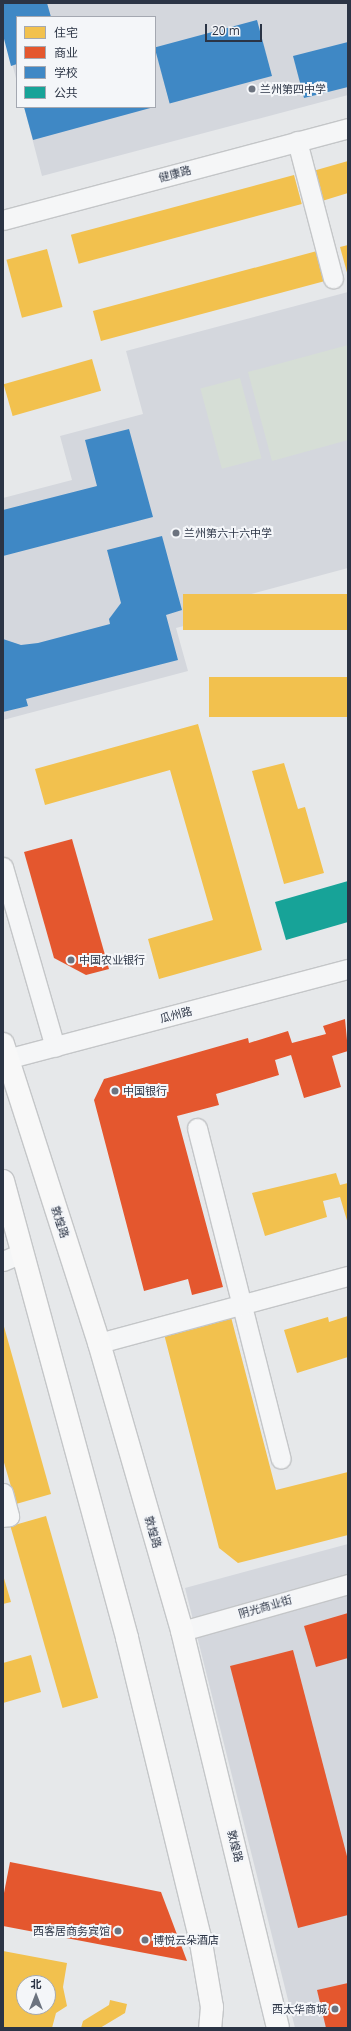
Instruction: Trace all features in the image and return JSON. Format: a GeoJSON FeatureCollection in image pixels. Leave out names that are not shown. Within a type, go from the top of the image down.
{"type":"FeatureCollection","features":[{"type":"Feature","properties":{"kind":"main road","name":"敦煌路"},"geometry":{"type":"LineString","coordinates":[[4,1054],[99,1343],[182,1631],[278,2028]]}},
{"type":"Feature","properties":{"kind":"main road"},"geometry":{"type":"LineString","coordinates":[[3,1181],[12,1257],[155,1751],[200,1936],[212,2006],[210,2028]]}},
{"type":"Feature","properties":{"kind":"street","name":"健康路"},"geometry":{"type":"LineString","coordinates":[[3,220],[348,128]]}},
{"type":"Feature","properties":{"kind":"street"},"geometry":{"type":"LineString","coordinates":[[297,141],[333,278]]}},
{"type":"Feature","properties":{"kind":"street"},"geometry":{"type":"LineString","coordinates":[[3,867],[55,1047]]}},
{"type":"Feature","properties":{"kind":"street","name":"瓜州路"},"geometry":{"type":"LineString","coordinates":[[4,1054],[55,1047],[348,969]]}},
{"type":"Feature","properties":{"kind":"street"},"geometry":{"type":"LineString","coordinates":[[197,1128],[281,1459]]}},
{"type":"Feature","properties":{"kind":"street"},"geometry":{"type":"LineString","coordinates":[[99,1343],[348,1276]]}},
{"type":"Feature","properties":{"kind":"street"},"geometry":{"type":"LineString","coordinates":[[3,1493],[9,1516],[3,1517]]}},
{"type":"Feature","properties":{"kind":"street","name":"阴光商业街"},"geometry":{"type":"LineString","coordinates":[[182,1631],[348,1584]]}},
{"type":"Feature","properties":{"kind":"shaded area","name":"兰州第四中学"},"geometry":{"type":"Polygon","coordinates":[[[3,3],[348,3],[348,95],[42,176],[24,108],[156,108],[156,16],[16,16],[16,78],[3,30],[3,3]]]}},
{"type":"Feature","properties":{"kind":"shaded area","name":"兰州第六十六中学"},"geometry":{"type":"Polygon","coordinates":[[[348,292],[348,568],[196,609],[199,622],[176,628],[188,671],[3,720],[3,498],[72,480],[60,436],[143,414],[126,351],[348,292]]]}},
{"type":"Feature","properties":{"kind":"shaded area"},"geometry":{"type":"Polygon","coordinates":[[[348,345],[348,440],[272,461],[248,372],[348,345]]]}},
{"type":"Feature","properties":{"kind":"shaded area"},"geometry":{"type":"Polygon","coordinates":[[[240,378],[261,458],[222,469],[200,389],[240,378]]]}},
{"type":"Feature","properties":{"kind":"shaded area"},"geometry":{"type":"Polygon","coordinates":[[[348,1544],[348,2028],[295,2028],[185,1588],[348,1544]]]}},
{"type":"Feature","properties":{"kind":"building: 住宅"},"geometry":{"type":"Polygon","coordinates":[[[348,161],[348,193],[322,201],[313,171],[348,161]]]}},
{"type":"Feature","properties":{"kind":"building: 住宅"},"geometry":{"type":"Polygon","coordinates":[[[294,175],[302,204],[79,264],[71,235],[294,175]]]}},
{"type":"Feature","properties":{"kind":"building: 住宅"},"geometry":{"type":"Polygon","coordinates":[[[348,245],[348,276],[340,247],[348,245]]]}},
{"type":"Feature","properties":{"kind":"building: 住宅"},"geometry":{"type":"Polygon","coordinates":[[[47,249],[63,307],[22,318],[6,260],[47,249]]]}},
{"type":"Feature","properties":{"kind":"building: 住宅"},"geometry":{"type":"Polygon","coordinates":[[[317,251],[325,281],[101,341],[93,311],[317,251]]]}},
{"type":"Feature","properties":{"kind":"building: 住宅"},"geometry":{"type":"Polygon","coordinates":[[[92,359],[101,391],[13,416],[4,384],[92,359]]]}},
{"type":"Feature","properties":{"kind":"building: 住宅"},"geometry":{"type":"Polygon","coordinates":[[[183,594],[348,594],[348,630],[183,630],[183,594]]]}},
{"type":"Feature","properties":{"kind":"building: 住宅"},"geometry":{"type":"Polygon","coordinates":[[[209,677],[348,677],[348,717],[209,717],[209,677]]]}},
{"type":"Feature","properties":{"kind":"building: 住宅"},"geometry":{"type":"Polygon","coordinates":[[[198,724],[262,950],[159,979],[148,939],[213,920],[170,770],[45,805],[35,769],[198,724]]]}},
{"type":"Feature","properties":{"kind":"building: 住宅"},"geometry":{"type":"Polygon","coordinates":[[[284,763],[298,809],[305,807],[324,873],[284,884],[252,771],[284,763]]]}},
{"type":"Feature","properties":{"kind":"building: 住宅"},"geometry":{"type":"Polygon","coordinates":[[[336,1173],[340,1185],[348,1183],[348,1224],[340,1197],[323,1201],[327,1217],[265,1236],[252,1193],[336,1173]]]}},
{"type":"Feature","properties":{"kind":"building: 住宅"},"geometry":{"type":"Polygon","coordinates":[[[348,1316],[348,1357],[297,1373],[284,1330],[328,1317],[329,1322],[348,1316]]]}},
{"type":"Feature","properties":{"kind":"building: 住宅"},"geometry":{"type":"Polygon","coordinates":[[[231,1317],[276,1490],[348,1472],[348,1535],[238,1563],[219,1548],[164,1334],[231,1317]]]}},
{"type":"Feature","properties":{"kind":"building: 住宅"},"geometry":{"type":"Polygon","coordinates":[[[3,1323],[51,1494],[16,1504],[3,1459],[3,1323]]]}},
{"type":"Feature","properties":{"kind":"building: 住宅"},"geometry":{"type":"Polygon","coordinates":[[[46,1516],[98,1698],[63,1708],[10,1526],[46,1516]]]}},
{"type":"Feature","properties":{"kind":"building: 住宅"},"geometry":{"type":"Polygon","coordinates":[[[3,1575],[11,1602],[3,1604],[3,1575]]]}},
{"type":"Feature","properties":{"kind":"building: 住宅"},"geometry":{"type":"Polygon","coordinates":[[[31,1655],[41,1692],[3,1703],[3,1663],[31,1655]]]}},
{"type":"Feature","properties":{"kind":"building: 住宅"},"geometry":{"type":"Polygon","coordinates":[[[3,1951],[67,1963],[63,1987],[67,2006],[56,2013],[56,1975],[16,1975],[16,2015],[55,2015],[52,2028],[3,2028],[3,1951]]]}},
{"type":"Feature","properties":{"kind":"building: 住宅"},"geometry":{"type":"Polygon","coordinates":[[[110,2000],[127,2004],[125,2013],[100,2028],[81,2028],[83,2021],[109,2005],[110,2000]]]}},
{"type":"Feature","properties":{"kind":"building: 商业"},"geometry":{"type":"Polygon","coordinates":[[[72,839],[109,969],[86,975],[54,958],[24,852],[72,839]]]}},
{"type":"Feature","properties":{"kind":"building: 商业"},"geometry":{"type":"Polygon","coordinates":[[[345,1019],[348,1051],[332,1056],[341,1087],[304,1098],[291,1055],[275,1060],[279,1075],[216,1094],[219,1105],[177,1116],[223,1287],[192,1295],[188,1279],[144,1291],[94,1100],[104,1079],[248,1038],[249,1043],[288,1031],[292,1043],[326,1034],[323,1026],[345,1019]]]}},
{"type":"Feature","properties":{"kind":"building: 商业"},"geometry":{"type":"Polygon","coordinates":[[[348,1613],[348,1658],[316,1667],[304,1626],[348,1613]]]}},
{"type":"Feature","properties":{"kind":"building: 商业"},"geometry":{"type":"Polygon","coordinates":[[[293,1650],[348,1860],[348,1915],[298,1928],[230,1666],[293,1650]]]}},
{"type":"Feature","properties":{"kind":"building: 商业"},"geometry":{"type":"Polygon","coordinates":[[[10,1862],[161,1892],[187,1961],[3,1926],[3,1898],[10,1862]]]}},
{"type":"Feature","properties":{"kind":"building: 商业","name":"西太华商城"},"geometry":{"type":"Polygon","coordinates":[[[348,1983],[348,2028],[326,2028],[317,1990],[348,1983]]]}},
{"type":"Feature","properties":{"kind":"building: 学校"},"geometry":{"type":"Polygon","coordinates":[[[3,3],[47,3],[51,16],[16,16],[16,64],[11,66],[3,35],[3,3]]]}},
{"type":"Feature","properties":{"kind":"building: 学校"},"geometry":{"type":"Polygon","coordinates":[[[257,20],[272,76],[170,103],[156,53],[156,47],[257,20]]]}},
{"type":"Feature","properties":{"kind":"building: 学校"},"geometry":{"type":"Polygon","coordinates":[[[348,42],[348,87],[304,98],[293,56],[348,42]]]}},
{"type":"Feature","properties":{"kind":"building: 学校"},"geometry":{"type":"Polygon","coordinates":[[[24,108],[150,108],[33,140],[24,108]]]}},
{"type":"Feature","properties":{"kind":"building: 学校"},"geometry":{"type":"Polygon","coordinates":[[[129,429],[153,517],[3,556],[3,510],[97,486],[85,440],[129,429]]]}},
{"type":"Feature","properties":{"kind":"building: 学校"},"geometry":{"type":"Polygon","coordinates":[[[162,536],[182,610],[166,615],[178,660],[26,699],[28,706],[3,712],[3,639],[21,645],[38,643],[110,624],[109,619],[121,603],[107,550],[162,536]]]}},
{"type":"Feature","properties":{"kind":"building: 公共"},"geometry":{"type":"Polygon","coordinates":[[[348,881],[348,922],[286,940],[275,902],[348,881]]]}},
{"type":"Feature","properties":{"kind":"place","name":"兰州第四中学"},"geometry":{"type":"Point","coordinates":[252,89]}},
{"type":"Feature","properties":{"kind":"place","name":"兰州第六十六中学"},"geometry":{"type":"Point","coordinates":[176,533]}},
{"type":"Feature","properties":{"kind":"place","name":"中国农业银行"},"geometry":{"type":"Point","coordinates":[71,960]}},
{"type":"Feature","properties":{"kind":"place","name":"中国银行"},"geometry":{"type":"Point","coordinates":[115,1091]}},
{"type":"Feature","properties":{"kind":"place","name":"西客居商务宾馆"},"geometry":{"type":"Point","coordinates":[118,1931]}},
{"type":"Feature","properties":{"kind":"place","name":"博悦云朵酒店"},"geometry":{"type":"Point","coordinates":[145,1940]}},
{"type":"Feature","properties":{"kind":"place","name":"西太华商城"},"geometry":{"type":"Point","coordinates":[335,2009]}}]}
